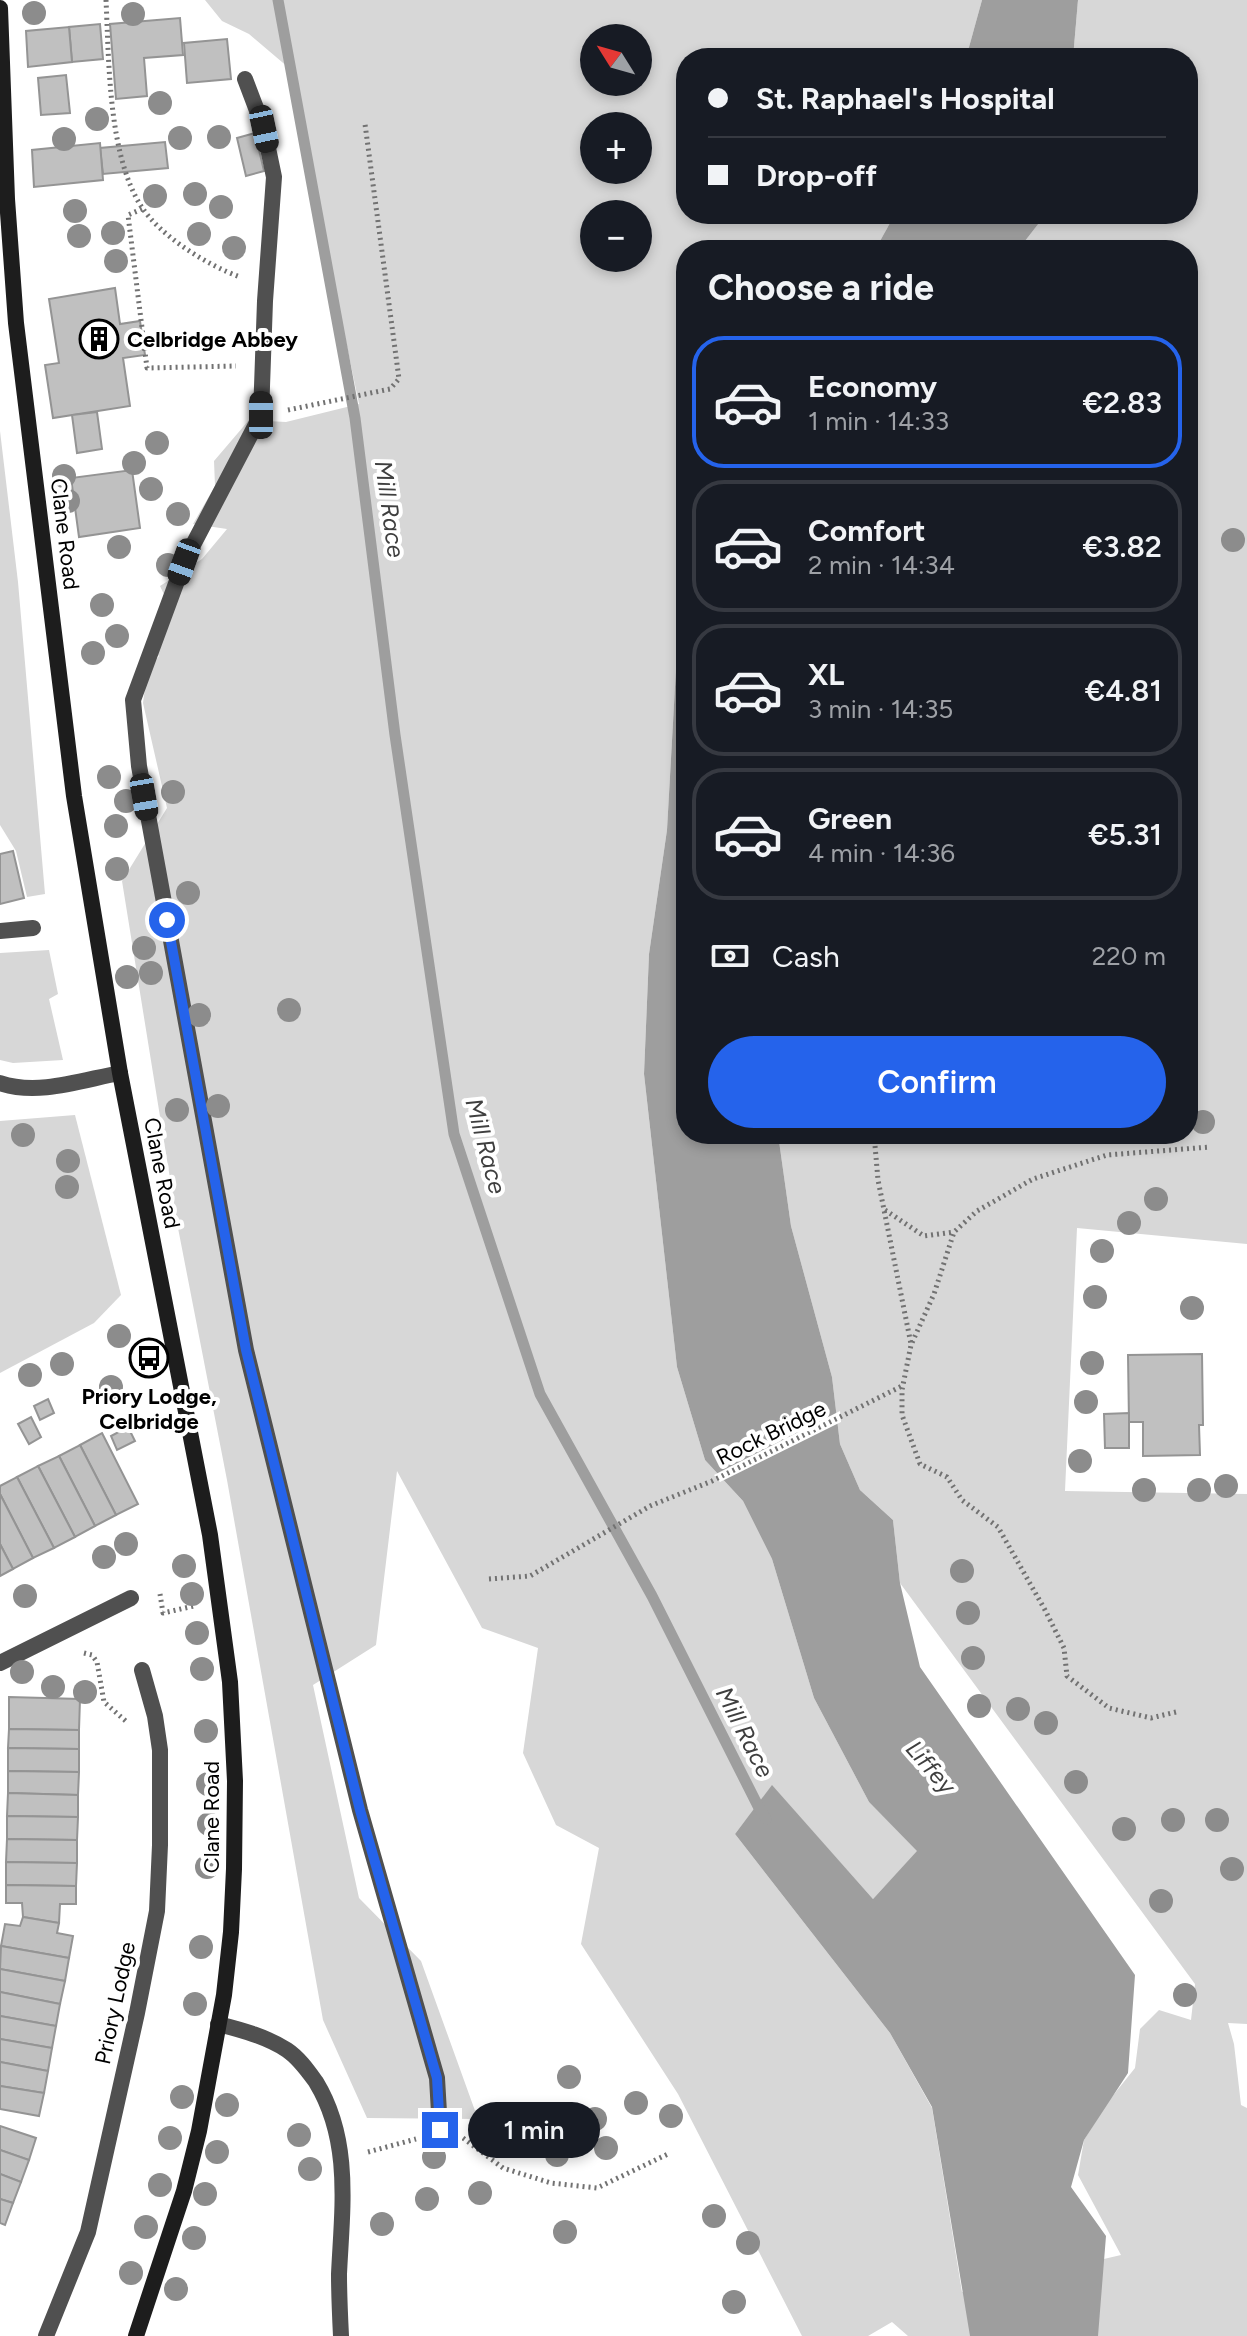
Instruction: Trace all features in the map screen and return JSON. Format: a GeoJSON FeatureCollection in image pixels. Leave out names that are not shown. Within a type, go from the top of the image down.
{"type":"FeatureCollection","features":[{"type":"Feature","properties":{"kind":"main road","name":"Clane Road"},"geometry":{"type":"LineString","coordinates":[[0,8],[7,199],[16,323],[74,796],[120,1073],[210,1535],[230,1682],[235,1781],[231,1932],[218,2024],[199,2131],[184,2191],[136,2336]]}},
{"type":"Feature","properties":{"kind":"street"},"geometry":{"type":"LineString","coordinates":[[245,79],[264,129],[274,177],[261,366],[261,415],[184,562],[133,700],[139,766],[246,1350],[360,1810],[437,2078],[440,2130]]}},
{"type":"Feature","properties":{"kind":"street"},"geometry":{"type":"LineString","coordinates":[[0,931],[33,928]]}},
{"type":"Feature","properties":{"kind":"street"},"geometry":{"type":"LineString","coordinates":[[0,1083],[12,1087],[38,1088],[120,1073]]}},
{"type":"Feature","properties":{"kind":"street"},"geometry":{"type":"LineString","coordinates":[[0,1663],[131,1598]]}},
{"type":"Feature","properties":{"kind":"street","name":"Priory Lodge"},"geometry":{"type":"LineString","coordinates":[[46,2336],[88,2232],[157,1911],[160,1750],[155,1716],[142,1670]]}},
{"type":"Feature","properties":{"kind":"street"},"geometry":{"type":"LineString","coordinates":[[218,2024],[250,2032],[288,2051],[307,2069],[327,2100],[340,2141],[344,2199],[339,2278],[341,2336]]}},
{"type":"Feature","properties":{"kind":"path"},"geometry":{"type":"LineString","coordinates":[[106,0],[110,87],[130,188],[142,209],[159,228],[203,260],[266,287]]}},
{"type":"Feature","properties":{"kind":"path"},"geometry":{"type":"LineString","coordinates":[[323,403],[390,389],[399,379],[365,124]]}},
{"type":"Feature","properties":{"kind":"path"},"geometry":{"type":"LineString","coordinates":[[142,209],[128,215],[147,368],[261,366]]}},
{"type":"Feature","properties":{"kind":"path"},"geometry":{"type":"LineString","coordinates":[[875,1144],[878,1180],[911,1345]]}},
{"type":"Feature","properties":{"kind":"path"},"geometry":{"type":"LineString","coordinates":[[1176,1712],[1151,1718],[1109,1708],[1067,1676],[1064,1648],[998,1527],[962,1500],[947,1477],[920,1464],[902,1415],[903,1386],[911,1345],[934,1294],[954,1232],[977,1211],[1033,1179],[1107,1155],[1210,1147]]}},
{"type":"Feature","properties":{"kind":"path"},"geometry":{"type":"LineString","coordinates":[[885,1210],[924,1236],[954,1232]]}},
{"type":"Feature","properties":{"kind":"path","name":"Rock Bridge"},"geometry":{"type":"LineString","coordinates":[[489,1579],[530,1576],[650,1506],[712,1481],[903,1386]]}},
{"type":"Feature","properties":{"kind":"path"},"geometry":{"type":"LineString","coordinates":[[131,1598],[159,1587],[163,1613],[218,1601]]}},
{"type":"Feature","properties":{"kind":"path"},"geometry":{"type":"LineString","coordinates":[[81,1653],[92,1655],[97,1662],[104,1702],[136,1730]]}},
{"type":"Feature","properties":{"kind":"path"},"geometry":{"type":"LineString","coordinates":[[341,2159],[404,2144],[440,2130],[469,2140],[503,2168],[551,2183],[597,2188],[670,2153]]}},
{"type":"Feature","properties":{"kind":"shaded area"},"geometry":{"type":"Polygon","coordinates":[[[205,0],[982,0],[969,48],[676,48],[676,224],[889,224],[881,240],[676,240],[676,669],[667,830],[649,954],[644,1074],[677,1367],[705,1460],[743,1501],[772,1559],[814,1698],[869,1802],[918,1851],[873,1899],[772,1786],[735,1834],[890,2033],[932,2108],[962,2292],[1121,2255],[1078,2175],[1084,2140],[1107,2103],[1135,2068],[1140,2029],[1159,2010],[1191,2020],[1195,1984],[900,1583],[893,1520],[860,1490],[840,1444],[832,1377],[791,1226],[779,1144],[1198,1144],[1198,240],[1026,240],[1038,224],[1198,224],[1198,48],[1074,48],[1078,0],[1247,0],[1247,1244],[1077,1228],[1065,1491],[1247,1494],[1247,2024],[1228,2023],[1234,2044],[1241,2105],[1247,2108],[1247,2336],[908,2336],[892,2322],[868,2336],[802,2336],[678,2094],[581,1944],[599,1848],[556,1825],[523,1753],[538,1648],[482,1628],[397,1471],[376,1645],[313,1685],[359,1898],[421,1961],[478,2119],[367,2118],[323,2020],[227,1480],[178,1228],[122,881],[167,808],[143,703],[147,672],[159,656],[156,654],[171,609],[160,586],[202,559],[227,529],[193,524],[215,486],[214,461],[249,420],[286,422],[359,404],[289,68],[249,34],[222,21],[205,0]]]}},
{"type":"Feature","properties":{"kind":"shaded area"},"geometry":{"type":"Polygon","coordinates":[[[0,431],[18,582],[45,894],[27,897],[16,851],[0,825],[0,431]]]}},
{"type":"Feature","properties":{"kind":"shaded area"},"geometry":{"type":"Polygon","coordinates":[[[49,950],[58,994],[49,999],[63,1060],[13,1063],[0,1060],[0,953],[49,950]]]}},
{"type":"Feature","properties":{"kind":"shaded area"},"geometry":{"type":"Polygon","coordinates":[[[75,1115],[121,1295],[94,1323],[0,1373],[0,1121],[75,1115]]]}},
{"type":"Feature","properties":{"kind":"water"},"geometry":{"type":"Polygon","coordinates":[[[982,0],[1078,0],[1074,48],[969,48],[982,0]]]}},
{"type":"Feature","properties":{"kind":"water"},"geometry":{"type":"Polygon","coordinates":[[[889,224],[1038,224],[1026,240],[881,240],[889,224]]]}},
{"type":"Feature","properties":{"kind":"water","name":"Liffey"},"geometry":{"type":"Polygon","coordinates":[[[676,669],[676,1144],[779,1144],[791,1226],[832,1377],[840,1444],[860,1490],[893,1520],[900,1583],[920,1667],[1135,1975],[1128,2073],[1084,2140],[1071,2187],[1106,2236],[1098,2336],[970,2336],[932,2107],[890,2033],[735,1834],[772,1785],[873,1899],[917,1851],[869,1802],[814,1698],[772,1559],[743,1501],[705,1460],[677,1367],[644,1074],[649,954],[667,830],[676,669]]]}},
{"type":"Feature","properties":{"kind":"pier"},"geometry":{"type":"Polygon","coordinates":[[[840,1411],[841,1422],[720,1482],[714,1475],[840,1411]]]}},
{"type":"Feature","properties":{"kind":"building"},"geometry":{"type":"Polygon","coordinates":[[[180,18],[183,55],[144,58],[147,96],[116,99],[110,24],[180,18]]]}},
{"type":"Feature","properties":{"kind":"building"},"geometry":{"type":"Polygon","coordinates":[[[100,24],[103,59],[72,62],[69,27],[100,24]]]}},
{"type":"Feature","properties":{"kind":"building"},"geometry":{"type":"Polygon","coordinates":[[[69,27],[72,62],[28,67],[26,31],[69,27]]]}},
{"type":"Feature","properties":{"kind":"building"},"geometry":{"type":"Polygon","coordinates":[[[227,39],[231,79],[187,83],[184,43],[227,39]]]}},
{"type":"Feature","properties":{"kind":"building"},"geometry":{"type":"Polygon","coordinates":[[[66,75],[70,113],[41,115],[38,78],[66,75]]]}},
{"type":"Feature","properties":{"kind":"building"},"geometry":{"type":"Polygon","coordinates":[[[255,133],[264,171],[246,176],[237,138],[255,133]]]}},
{"type":"Feature","properties":{"kind":"building"},"geometry":{"type":"Polygon","coordinates":[[[165,142],[168,168],[103,174],[100,148],[165,142]]]}},
{"type":"Feature","properties":{"kind":"building"},"geometry":{"type":"Polygon","coordinates":[[[100,143],[103,180],[34,187],[32,150],[100,143]]]}},
{"type":"Feature","properties":{"kind":"building","name":"Celbridge Abbey"},"geometry":{"type":"Polygon","coordinates":[[[115,288],[120,324],[140,321],[145,355],[123,358],[130,406],[53,418],[45,365],[59,363],[49,299],[115,288]]]}},
{"type":"Feature","properties":{"kind":"building"},"geometry":{"type":"Polygon","coordinates":[[[97,412],[102,449],[77,453],[72,415],[97,412]]]}},
{"type":"Feature","properties":{"kind":"building"},"geometry":{"type":"Polygon","coordinates":[[[132,470],[140,528],[79,537],[71,478],[132,470]]]}},
{"type":"Feature","properties":{"kind":"building"},"geometry":{"type":"Polygon","coordinates":[[[13,851],[24,898],[0,904],[0,854],[13,851]]]}},
{"type":"Feature","properties":{"kind":"building"},"geometry":{"type":"Polygon","coordinates":[[[1202,1354],[1203,1425],[1199,1425],[1200,1455],[1143,1456],[1143,1422],[1129,1422],[1128,1355],[1202,1354]]]}},
{"type":"Feature","properties":{"kind":"building"},"geometry":{"type":"Polygon","coordinates":[[[48,1399],[54,1413],[40,1420],[34,1406],[48,1399]]]}},
{"type":"Feature","properties":{"kind":"building"},"geometry":{"type":"Polygon","coordinates":[[[1129,1413],[1129,1448],[1105,1448],[1104,1414],[1129,1413]]]}},
{"type":"Feature","properties":{"kind":"building"},"geometry":{"type":"Polygon","coordinates":[[[31,1417],[41,1437],[29,1444],[18,1424],[31,1417]]]}},
{"type":"Feature","properties":{"kind":"building"},"geometry":{"type":"Polygon","coordinates":[[[128,1427],[135,1441],[117,1450],[111,1436],[128,1427]]]}},
{"type":"Feature","properties":{"kind":"building"},"geometry":{"type":"Polygon","coordinates":[[[102,1433],[138,1504],[116,1515],[80,1445],[102,1433]]]}},
{"type":"Feature","properties":{"kind":"building"},"geometry":{"type":"Polygon","coordinates":[[[80,1445],[116,1515],[95,1526],[59,1456],[80,1445]]]}},
{"type":"Feature","properties":{"kind":"building"},"geometry":{"type":"Polygon","coordinates":[[[59,1456],[95,1526],[75,1537],[38,1466],[59,1456]]]}},
{"type":"Feature","properties":{"kind":"building"},"geometry":{"type":"Polygon","coordinates":[[[38,1466],[75,1537],[54,1548],[17,1477],[38,1466]]]}},
{"type":"Feature","properties":{"kind":"building"},"geometry":{"type":"Polygon","coordinates":[[[17,1477],[54,1548],[33,1558],[0,1494],[0,1486],[17,1477]]]}},
{"type":"Feature","properties":{"kind":"building"},"geometry":{"type":"Polygon","coordinates":[[[0,1494],[33,1558],[13,1569],[0,1544],[0,1494]]]}},
{"type":"Feature","properties":{"kind":"building"},"geometry":{"type":"Polygon","coordinates":[[[0,1544],[13,1569],[0,1576],[0,1544]]]}},
{"type":"Feature","properties":{"kind":"building"},"geometry":{"type":"Polygon","coordinates":[[[9,1697],[80,1699],[79,1730],[9,1729],[9,1697]]]}},
{"type":"Feature","properties":{"kind":"building"},"geometry":{"type":"Polygon","coordinates":[[[9,1729],[79,1730],[79,1749],[8,1748],[9,1729]]]}},
{"type":"Feature","properties":{"kind":"building"},"geometry":{"type":"Polygon","coordinates":[[[8,1748],[79,1749],[79,1772],[8,1771],[8,1748]]]}},
{"type":"Feature","properties":{"kind":"building"},"geometry":{"type":"Polygon","coordinates":[[[8,1771],[79,1772],[78,1795],[8,1793],[8,1771]]]}},
{"type":"Feature","properties":{"kind":"building"},"geometry":{"type":"Polygon","coordinates":[[[8,1793],[78,1795],[78,1817],[7,1816],[8,1793]]]}},
{"type":"Feature","properties":{"kind":"building"},"geometry":{"type":"Polygon","coordinates":[[[7,1816],[78,1817],[77,1840],[7,1839],[7,1816]]]}},
{"type":"Feature","properties":{"kind":"building"},"geometry":{"type":"Polygon","coordinates":[[[7,1839],[77,1840],[77,1863],[6,1862],[7,1839]]]}},
{"type":"Feature","properties":{"kind":"building"},"geometry":{"type":"Polygon","coordinates":[[[6,1862],[77,1863],[76,1886],[6,1885],[6,1862]]]}},
{"type":"Feature","properties":{"kind":"building"},"geometry":{"type":"Polygon","coordinates":[[[6,1885],[76,1886],[76,1904],[60,1904],[59,1923],[23,1917],[22,1903],[6,1903],[6,1885]]]}},
{"type":"Feature","properties":{"kind":"building"},"geometry":{"type":"Polygon","coordinates":[[[23,1917],[59,1923],[57,1933],[73,1936],[69,1958],[1,1946],[5,1924],[20,1926],[23,1917]]]}},
{"type":"Feature","properties":{"kind":"building"},"geometry":{"type":"Polygon","coordinates":[[[1,1946],[69,1958],[65,1981],[0,1969],[1,1946]]]}},
{"type":"Feature","properties":{"kind":"building"},"geometry":{"type":"Polygon","coordinates":[[[0,1969],[65,1981],[60,2004],[0,1992],[0,1969]]]}},
{"type":"Feature","properties":{"kind":"building"},"geometry":{"type":"Polygon","coordinates":[[[0,1992],[60,2004],[56,2026],[0,2016],[0,1992]]]}},
{"type":"Feature","properties":{"kind":"building"},"geometry":{"type":"Polygon","coordinates":[[[0,2016],[56,2026],[52,2048],[0,2039],[0,2016]]]}},
{"type":"Feature","properties":{"kind":"building"},"geometry":{"type":"Polygon","coordinates":[[[0,2039],[52,2048],[48,2071],[0,2062],[0,2039]]]}},
{"type":"Feature","properties":{"kind":"building"},"geometry":{"type":"Polygon","coordinates":[[[0,2062],[48,2071],[44,2093],[0,2086],[0,2062]]]}},
{"type":"Feature","properties":{"kind":"building"},"geometry":{"type":"Polygon","coordinates":[[[0,2086],[44,2093],[39,2116],[0,2109],[0,2086]]]}},
{"type":"Feature","properties":{"kind":"building"},"geometry":{"type":"Polygon","coordinates":[[[0,2126],[36,2138],[29,2160],[0,2150],[0,2126]]]}},
{"type":"Feature","properties":{"kind":"building"},"geometry":{"type":"Polygon","coordinates":[[[0,2150],[29,2160],[21,2182],[0,2174],[0,2150]]]}},
{"type":"Feature","properties":{"kind":"building"},"geometry":{"type":"Polygon","coordinates":[[[0,2174],[21,2182],[13,2203],[0,2199],[0,2174]]]}},
{"type":"Feature","properties":{"kind":"building"},"geometry":{"type":"Polygon","coordinates":[[[0,2199],[13,2203],[5,2225],[0,2223],[0,2199]]]}},
{"type":"Feature","properties":{"kind":"waterway","name":"Mill Race"},"geometry":{"type":"LineString","coordinates":[[278,0],[355,418],[395,735],[454,1134],[540,1394],[652,1596],[766,1819]]}},
{"type":"Feature","properties":{"kind":"place","name":"Celbridge Abbey"},"geometry":{"type":"Point","coordinates":[99,339]}},
{"type":"Feature","properties":{"kind":"place","name":"Priory Lodge, Celbridge"},"geometry":{"type":"Point","coordinates":[149,1358]}},
{"type":"Feature","properties":{"kind":"route"},"geometry":{"type":"LineString","coordinates":[[167,920],[246,1350],[360,1810],[437,2078],[440,2130]]}}]}
